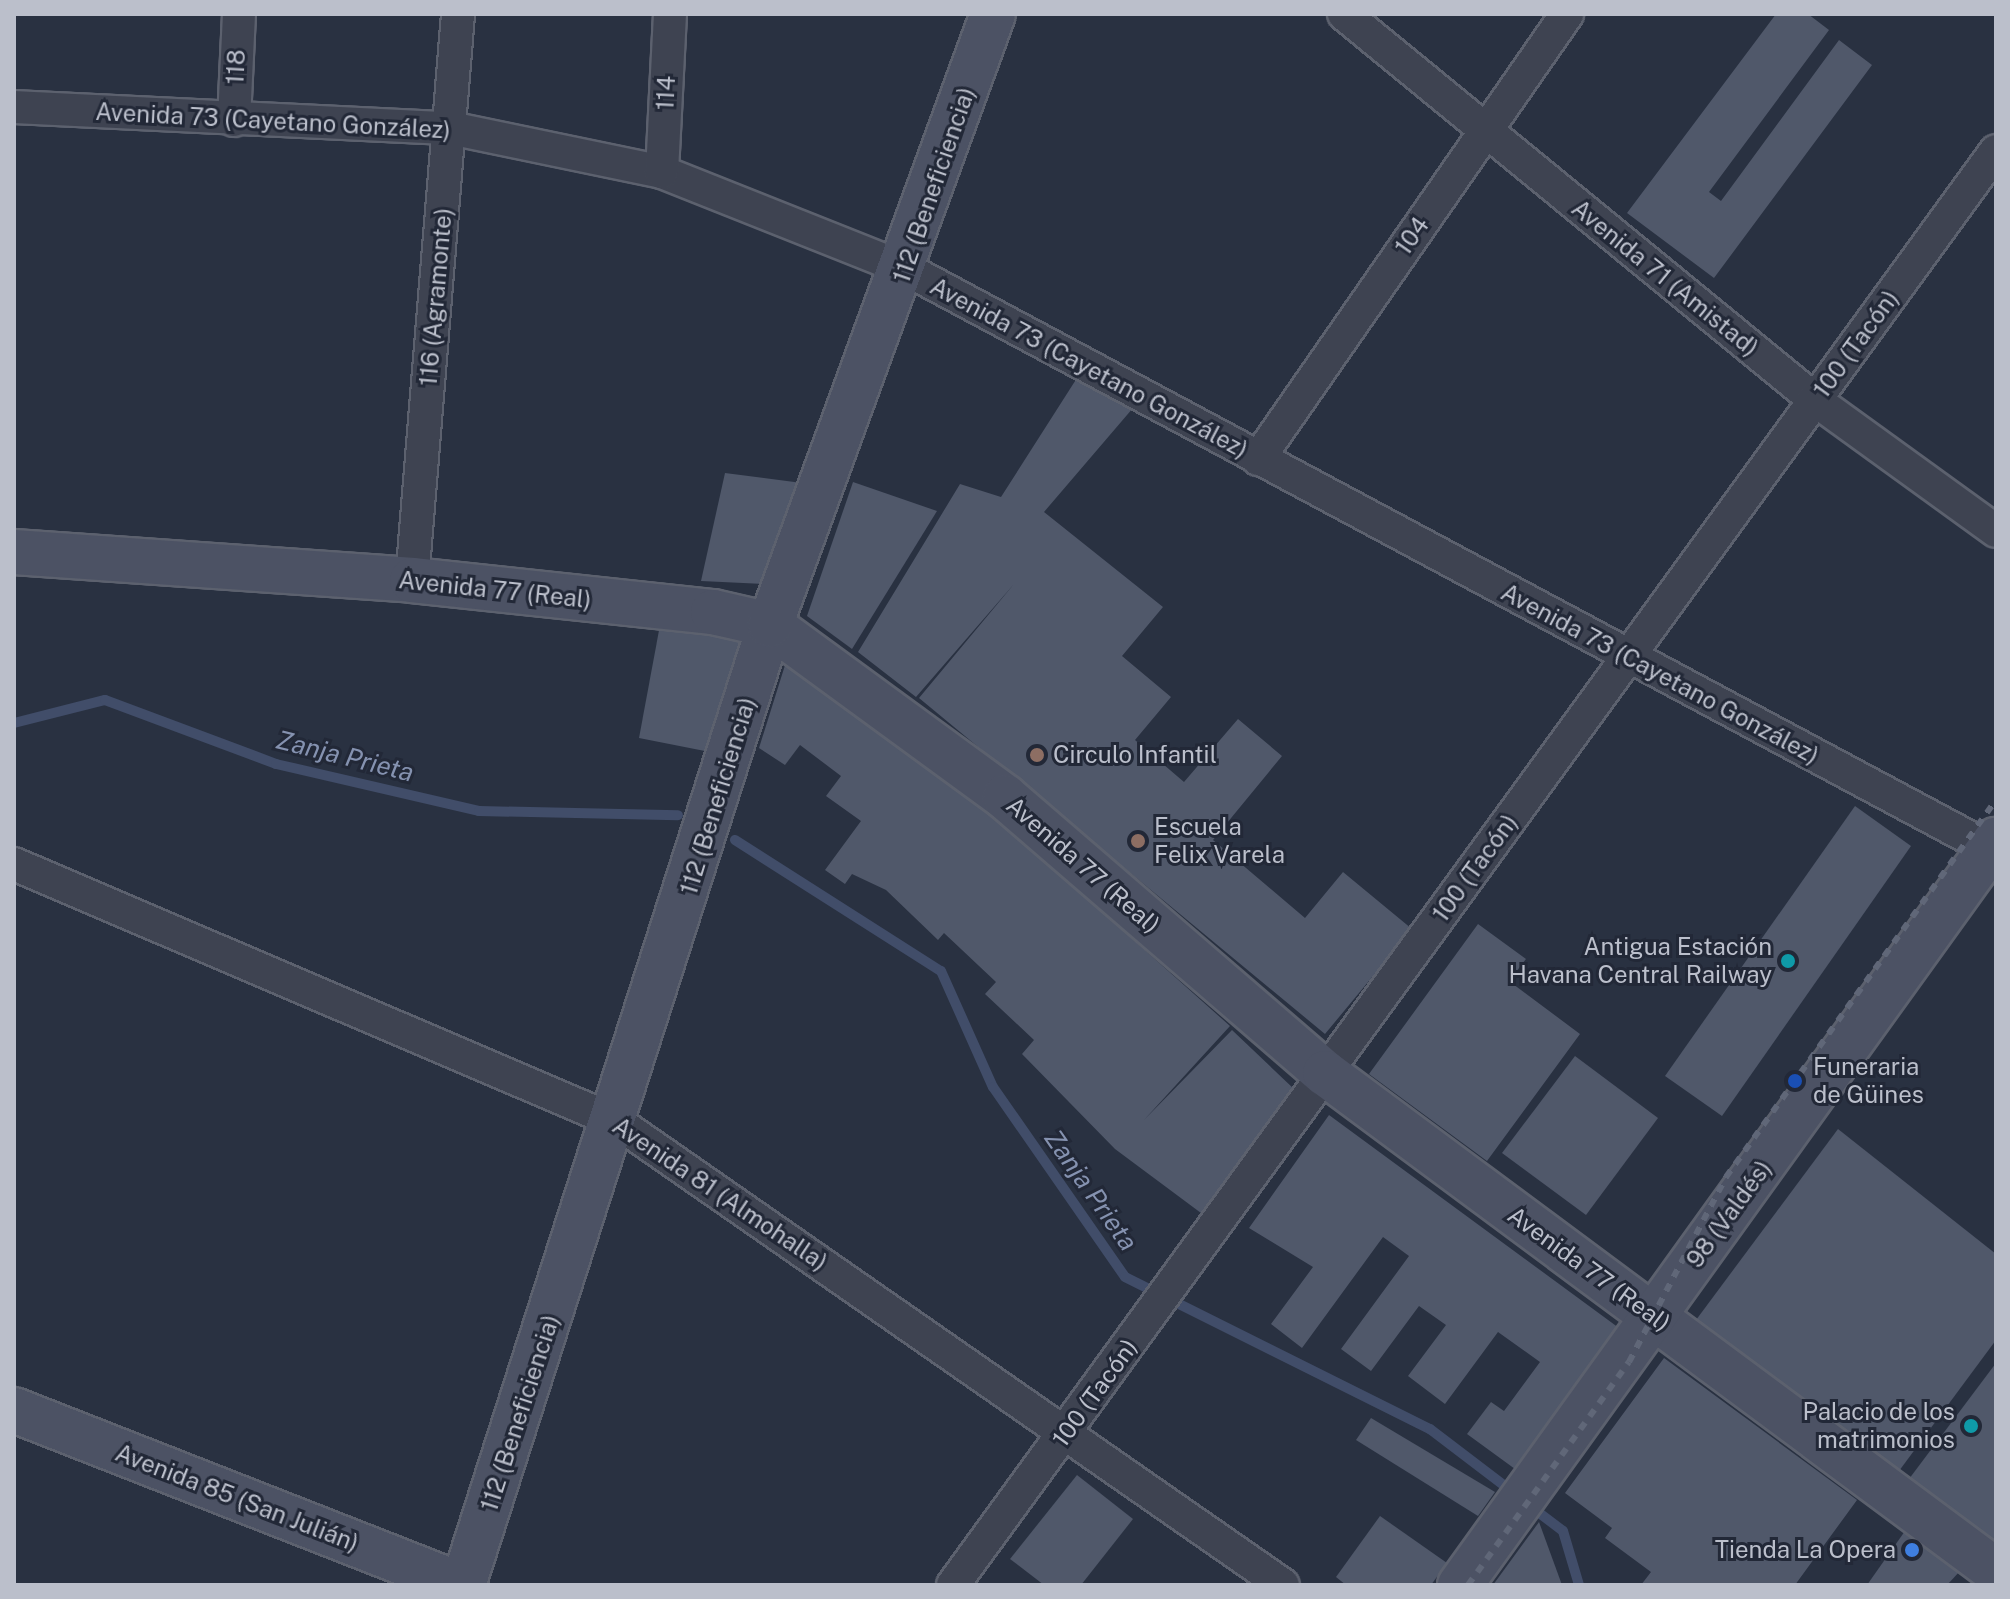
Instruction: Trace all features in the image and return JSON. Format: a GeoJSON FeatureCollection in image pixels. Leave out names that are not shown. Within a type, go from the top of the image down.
{"type":"FeatureCollection","features":[{"type":"Feature","properties":{"kind":"main road","name":"112 (Beneficiencia)"},"geometry":{"type":"LineString","coordinates":[[462,1585],[617,1122],[770,625],[906,269],[993,14]]}},
{"type":"Feature","properties":{"kind":"main road","name":"Avenida 77 (Real)"},"geometry":{"type":"LineString","coordinates":[[14,552],[412,580],[713,612],[770,625],[1005,797],[1325,1073],[1990,1571]]}},
{"type":"Feature","properties":{"kind":"main road","name":"98 (Valdés)"},"geometry":{"type":"LineString","coordinates":[[1460,1585],[1994,847]]}},
{"type":"Feature","properties":{"kind":"main road","name":"Avenida 85 (San Julián)"},"geometry":{"type":"LineString","coordinates":[[14,1410],[462,1585]]}},
{"type":"Feature","properties":{"kind":"street","name":"118"},"geometry":{"type":"LineString","coordinates":[[234,120],[239,14]]}},
{"type":"Feature","properties":{"kind":"street","name":"116 (Agramonte)"},"geometry":{"type":"LineString","coordinates":[[412,580],[458,14]]}},
{"type":"Feature","properties":{"kind":"street","name":"114"},"geometry":{"type":"LineString","coordinates":[[662,172],[670,14]]}},
{"type":"Feature","properties":{"kind":"street","name":"Avenida 71 (Amistad)"},"geometry":{"type":"LineString","coordinates":[[1344,14],[1815,400],[1996,531]]}},
{"type":"Feature","properties":{"kind":"street","name":"104"},"geometry":{"type":"LineString","coordinates":[[1258,459],[1567,14]]}},
{"type":"Feature","properties":{"kind":"street","name":"Avenida 73 (Cayetano González)"},"geometry":{"type":"LineString","coordinates":[[14,107],[234,120],[450,128],[662,172],[906,269],[1628,658],[1994,847]]}},
{"type":"Feature","properties":{"kind":"street","name":"100 (Tacón)"},"geometry":{"type":"LineString","coordinates":[[953,1585],[1996,151]]}},
{"type":"Feature","properties":{"kind":"street","name":"Avenida 81 (Almohalla)"},"geometry":{"type":"LineString","coordinates":[[14,864],[617,1122],[1067,1431],[1283,1585]]}},
{"type":"Feature","properties":{"kind":"building"},"geometry":{"type":"Polygon","coordinates":[[[1776,14],[1808,14],[1829,30],[1709,192],[1721,201],[1839,40],[1872,65],[1714,278],[1627,213],[1776,14]]]}},
{"type":"Feature","properties":{"kind":"building"},"geometry":{"type":"Polygon","coordinates":[[[1077,378],[1133,408],[1044,512],[1163,607],[1122,656],[1171,697],[1135,740],[1184,782],[1238,719],[1282,756],[1213,840],[1305,918],[1343,872],[1412,929],[1325,1034],[919,698],[1014,584],[916,697],[858,652],[960,484],[1001,497],[1077,378]]]}},
{"type":"Feature","properties":{"kind":"building"},"geometry":{"type":"Polygon","coordinates":[[[725,473],[802,483],[764,584],[701,581],[725,473]]]}},
{"type":"Feature","properties":{"kind":"building"},"geometry":{"type":"Polygon","coordinates":[[[853,482],[937,511],[852,649],[807,616],[853,482]]]}},
{"type":"Feature","properties":{"kind":"building"},"geometry":{"type":"Polygon","coordinates":[[[660,625],[742,642],[720,754],[639,738],[660,625]]]}},
{"type":"Feature","properties":{"kind":"building"},"geometry":{"type":"Polygon","coordinates":[[[786,662],[973,797],[1230,1026],[1144,1120],[1232,1030],[1294,1089],[1201,1213],[1115,1149],[1022,1054],[1034,1040],[985,994],[996,982],[944,933],[938,940],[886,890],[852,874],[845,884],[825,870],[861,821],[826,796],[841,776],[800,745],[785,765],[759,748],[786,662]]]}},
{"type":"Feature","properties":{"kind":"building","name":"Antigua Estación Havana Central Railway"},"geometry":{"type":"Polygon","coordinates":[[[1855,806],[1911,846],[1722,1116],[1665,1076],[1855,806]]]}},
{"type":"Feature","properties":{"kind":"building"},"geometry":{"type":"Polygon","coordinates":[[[1478,924],[1526,959],[1509,981],[1580,1034],[1487,1161],[1369,1074],[1478,924]]]}},
{"type":"Feature","properties":{"kind":"building"},"geometry":{"type":"Polygon","coordinates":[[[1575,1056],[1658,1118],[1586,1215],[1502,1153],[1575,1056]]]}},
{"type":"Feature","properties":{"kind":"building"},"geometry":{"type":"Polygon","coordinates":[[[1329,1115],[1619,1328],[1515,1469],[1467,1434],[1491,1402],[1504,1411],[1540,1362],[1498,1332],[1445,1404],[1408,1376],[1446,1325],[1419,1306],[1371,1371],[1341,1349],[1409,1256],[1383,1237],[1302,1348],[1271,1324],[1313,1267],[1249,1228],[1329,1115]]]}},
{"type":"Feature","properties":{"kind":"building"},"geometry":{"type":"Polygon","coordinates":[[[1838,1129],[1996,1254],[1996,1340],[1899,1471],[1696,1320],[1838,1129]]]}},
{"type":"Feature","properties":{"kind":"building"},"geometry":{"type":"Polygon","coordinates":[[[1664,1358],[1857,1500],[1795,1585],[1641,1585],[1651,1572],[1605,1538],[1612,1528],[1565,1493],[1664,1358]]]}},
{"type":"Feature","properties":{"kind":"building","name":"Palacio de los matrimonios"},"geometry":{"type":"Polygon","coordinates":[[[1996,1363],[1996,1542],[1909,1479],[1996,1363]]]}},
{"type":"Feature","properties":{"kind":"building"},"geometry":{"type":"Polygon","coordinates":[[[1371,1418],[1495,1492],[1478,1516],[1356,1440],[1371,1418]]]}},
{"type":"Feature","properties":{"kind":"building"},"geometry":{"type":"Polygon","coordinates":[[[1077,1475],[1133,1519],[1081,1585],[1044,1585],[1010,1559],[1077,1475]]]}},
{"type":"Feature","properties":{"kind":"building"},"geometry":{"type":"Polygon","coordinates":[[[1380,1516],[1447,1563],[1431,1585],[1346,1585],[1336,1577],[1380,1516]]]}},
{"type":"Feature","properties":{"kind":"building"},"geometry":{"type":"Polygon","coordinates":[[[1539,1522],[1562,1585],[1493,1585],[1539,1522]]]}},
{"type":"Feature","properties":{"kind":"building","name":"Tienda La Opera"},"geometry":{"type":"Polygon","coordinates":[[[1905,1531],[1961,1570],[1947,1585],[1867,1585],[1905,1531]]]}},
{"type":"Feature","properties":{"kind":"waterway","name":"Zanja Prieta"},"geometry":{"type":"LineString","coordinates":[[14,723],[105,700],[276,764],[479,811],[678,815]]}},
{"type":"Feature","properties":{"kind":"waterway","name":"Zanja Prieta"},"geometry":{"type":"LineString","coordinates":[[735,840],[941,971],[993,1087],[1125,1277],[1430,1429],[1514,1493]]}},
{"type":"Feature","properties":{"kind":"waterway","name":"Zanja Prieta"},"geometry":{"type":"LineString","coordinates":[[1530,1506],[1563,1531],[1579,1585]]}},
{"type":"Feature","properties":{"kind":"railway"},"geometry":{"type":"LineString","coordinates":[[1468,1585],[1629,1362],[1726,1177],[1996,800]]}},
{"type":"Feature","properties":{"kind":"place","name":"Circulo Infantil"},"geometry":{"type":"Point","coordinates":[1037,755]}},
{"type":"Feature","properties":{"kind":"place","name":"Escuela Felix Varela"},"geometry":{"type":"Point","coordinates":[1138,841]}},
{"type":"Feature","properties":{"kind":"place","name":"Antigua Estación Havana Central Railway"},"geometry":{"type":"Point","coordinates":[1788,961]}},
{"type":"Feature","properties":{"kind":"place","name":"Funeraria de Güines"},"geometry":{"type":"Point","coordinates":[1795,1081]}},
{"type":"Feature","properties":{"kind":"place","name":"Palacio de los matrimonios"},"geometry":{"type":"Point","coordinates":[1971,1426]}},
{"type":"Feature","properties":{"kind":"place","name":"Tienda La Opera"},"geometry":{"type":"Point","coordinates":[1912,1550]}}]}
